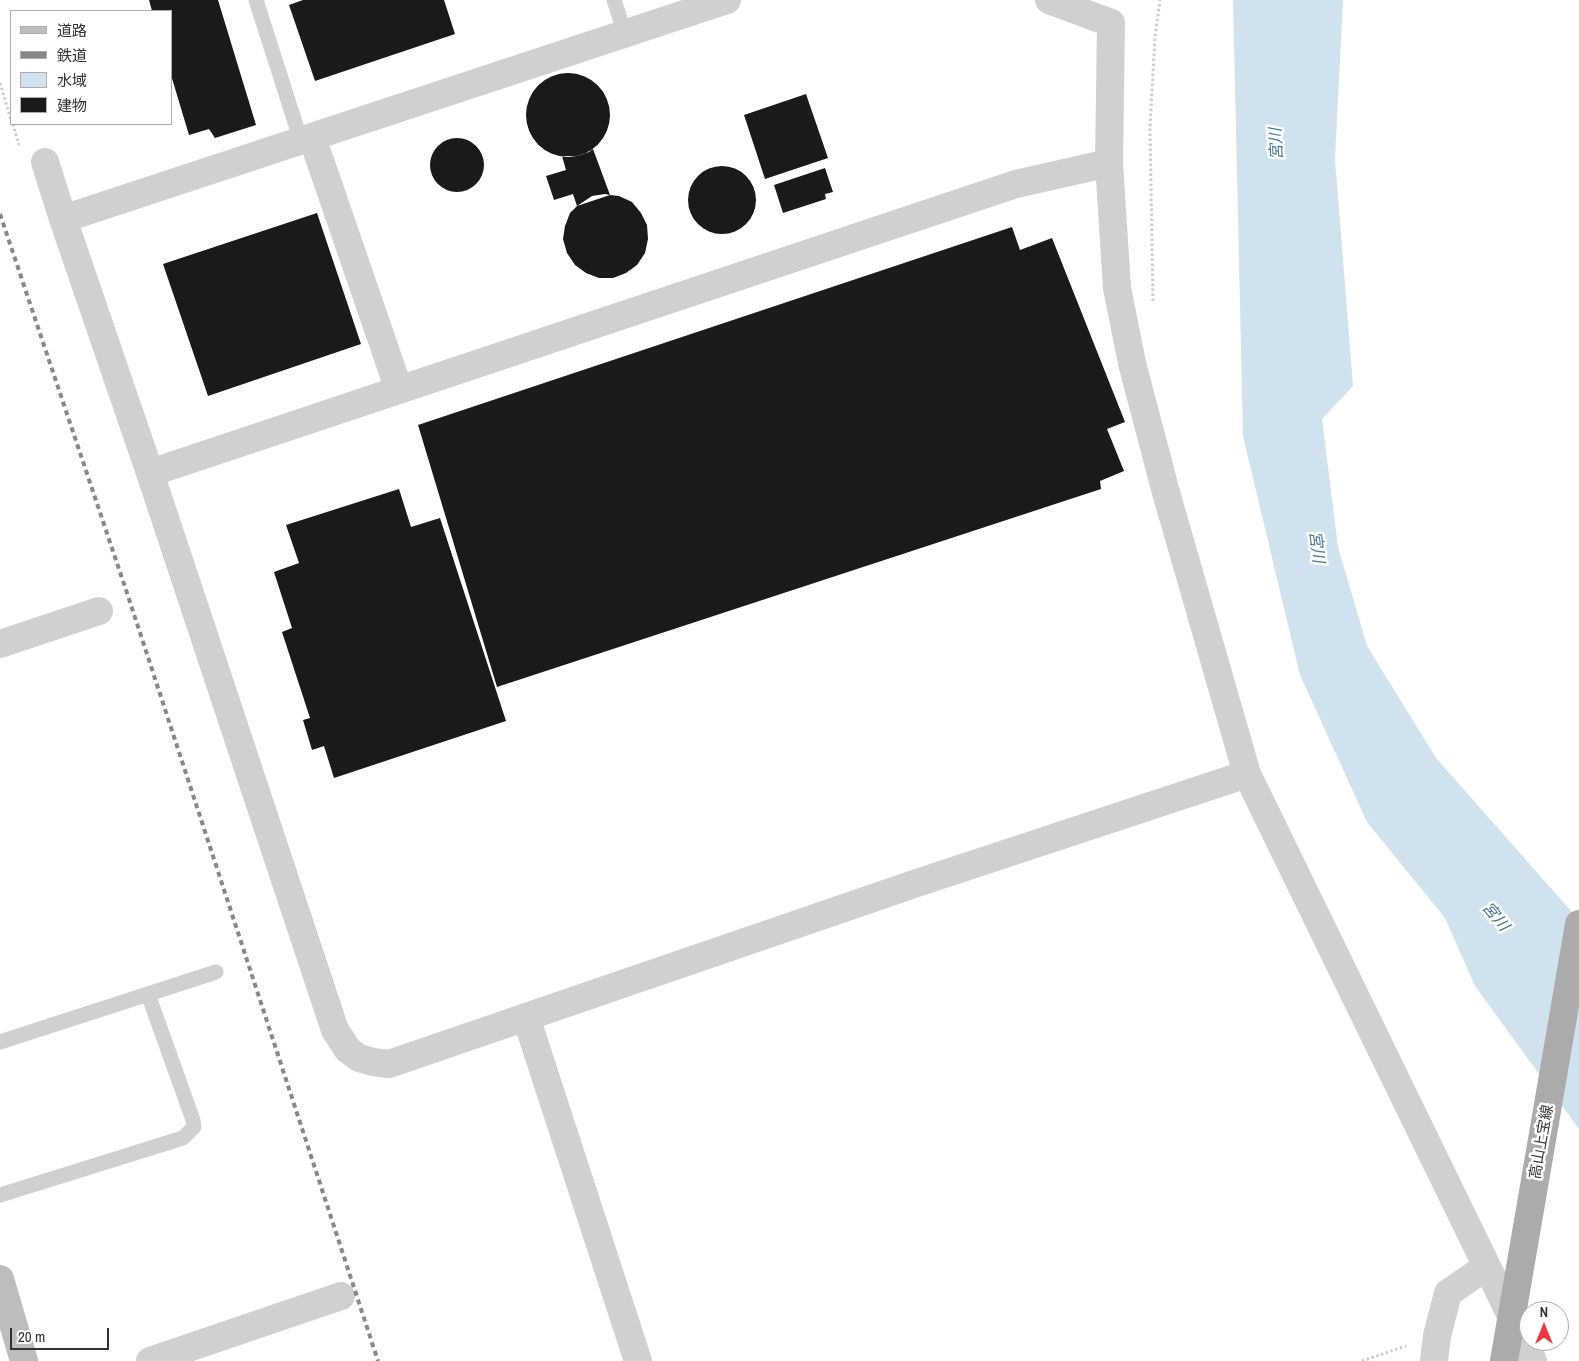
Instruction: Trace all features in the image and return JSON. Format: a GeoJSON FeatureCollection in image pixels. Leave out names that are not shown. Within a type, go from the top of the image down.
{"type":"FeatureCollection","features":[{"type":"Feature","properties":{"kind":"main road","name":"高山上宝線"},"geometry":{"type":"LineString","coordinates":[[1504,1361],[1579,924]]}},
{"type":"Feature","properties":{"kind":"street"},"geometry":{"type":"LineString","coordinates":[[63,219],[727,0]]}},
{"type":"Feature","properties":{"kind":"street"},"geometry":{"type":"LineString","coordinates":[[1049,0],[1111,23],[1110,163],[1117,288],[1132,363],[1165,489],[1247,774],[1533,1361]]}},
{"type":"Feature","properties":{"kind":"street"},"geometry":{"type":"LineString","coordinates":[[307,139],[398,390]]}},
{"type":"Feature","properties":{"kind":"street"},"geometry":{"type":"LineString","coordinates":[[45,162],[335,1030],[348,1050],[359,1058],[389,1064],[908,886],[1247,774]]}},
{"type":"Feature","properties":{"kind":"street"},"geometry":{"type":"LineString","coordinates":[[150,473],[1016,184],[1110,163]]}},
{"type":"Feature","properties":{"kind":"street"},"geometry":{"type":"LineString","coordinates":[[0,644],[99,611]]}},
{"type":"Feature","properties":{"kind":"street"},"geometry":{"type":"LineString","coordinates":[[526,1017],[638,1361]]}},
{"type":"Feature","properties":{"kind":"street"},"geometry":{"type":"LineString","coordinates":[[1436,1348],[1448,1293],[1486,1267]]}},
{"type":"Feature","properties":{"kind":"street"},"geometry":{"type":"LineString","coordinates":[[0,1279],[24,1361]]}},
{"type":"Feature","properties":{"kind":"street"},"geometry":{"type":"LineString","coordinates":[[150,1361],[340,1296]]}},
{"type":"Feature","properties":{"kind":"lane"},"geometry":{"type":"LineString","coordinates":[[256,0],[307,139]]}},
{"type":"Feature","properties":{"kind":"lane"},"geometry":{"type":"LineString","coordinates":[[614,0],[625,34]]}},
{"type":"Feature","properties":{"kind":"lane"},"geometry":{"type":"LineString","coordinates":[[0,1042],[216,972]]}},
{"type":"Feature","properties":{"kind":"lane"},"geometry":{"type":"LineString","coordinates":[[0,1196],[183,1138],[194,1127],[194,1120],[148,994]]}},
{"type":"Feature","properties":{"kind":"path"},"geometry":{"type":"LineString","coordinates":[[1153,306],[1150,128],[1155,37],[1160,0]]}},
{"type":"Feature","properties":{"kind":"path"},"geometry":{"type":"LineString","coordinates":[[0,83],[10,117]]}},
{"type":"Feature","properties":{"kind":"path"},"geometry":{"type":"LineString","coordinates":[[1362,1361],[1436,1348]]}},
{"type":"Feature","properties":{"kind":"water","name":"宮川"},"geometry":{"type":"Polygon","coordinates":[[[1233,0],[1343,0],[1335,159],[1353,386],[1322,419],[1338,547],[1367,646],[1436,758],[1579,920],[1579,1129],[1475,986],[1445,918],[1367,822],[1300,675],[1243,436],[1233,0]]]}},
{"type":"Feature","properties":{"kind":"building"},"geometry":{"type":"Polygon","coordinates":[[[149,0],[218,0],[256,125],[215,138],[209,129],[189,135],[172,78],[172,10],[152,10],[149,0]]]}},
{"type":"Feature","properties":{"kind":"building"},"geometry":{"type":"Polygon","coordinates":[[[303,0],[444,0],[455,34],[315,81],[289,5],[303,0]]]}},
{"type":"Feature","properties":{"kind":"building"},"geometry":{"type":"Polygon","coordinates":[[[568,73],[584,76],[603,92],[607,99],[610,115],[607,131],[591,150],[584,154],[568,157],[552,154],[533,138],[529,131],[526,115],[529,99],[545,80],[552,76],[568,73]]]}},
{"type":"Feature","properties":{"kind":"building"},"geometry":{"type":"Polygon","coordinates":[[[806,94],[828,158],[765,179],[744,115],[806,94]]]}},
{"type":"Feature","properties":{"kind":"building"},"geometry":{"type":"Polygon","coordinates":[[[457,138],[467,140],[476,146],[482,155],[484,165],[482,175],[476,184],[467,190],[457,192],[447,190],[438,184],[432,175],[430,165],[432,155],[438,146],[447,140],[457,138]]]}},
{"type":"Feature","properties":{"kind":"building"},"geometry":{"type":"Polygon","coordinates":[[[593,149],[610,195],[592,196],[577,206],[573,194],[554,200],[546,176],[566,170],[562,156],[576,156],[593,149]]]}},
{"type":"Feature","properties":{"kind":"building"},"geometry":{"type":"Polygon","coordinates":[[[722,166],[735,169],[746,176],[753,187],[756,200],[753,213],[746,224],[735,231],[722,234],[709,231],[698,224],[691,213],[688,200],[691,187],[698,176],[709,169],[722,166]]]}},
{"type":"Feature","properties":{"kind":"building"},"geometry":{"type":"Polygon","coordinates":[[[825,168],[833,192],[825,194],[826,199],[783,213],[774,185],[825,168]]]}},
{"type":"Feature","properties":{"kind":"building"},"geometry":{"type":"Polygon","coordinates":[[[610,195],[619,196],[632,202],[641,213],[647,225],[648,239],[645,253],[637,265],[626,273],[613,278],[599,278],[586,273],[575,265],[567,253],[563,239],[570,213],[577,206],[610,195]]]}},
{"type":"Feature","properties":{"kind":"building"},"geometry":{"type":"Polygon","coordinates":[[[317,213],[361,344],[208,396],[163,264],[317,213]]]}},
{"type":"Feature","properties":{"kind":"building"},"geometry":{"type":"Polygon","coordinates":[[[1012,227],[1020,250],[1052,238],[1125,422],[1107,429],[1124,471],[1100,481],[1101,489],[497,687],[418,425],[1012,227]]]}},
{"type":"Feature","properties":{"kind":"building"},"geometry":{"type":"Polygon","coordinates":[[[399,489],[411,527],[440,518],[506,721],[334,778],[324,746],[312,750],[303,720],[310,718],[282,632],[292,628],[274,572],[299,563],[286,525],[399,489]]]}},
{"type":"Feature","properties":{"kind":"railway"},"geometry":{"type":"LineString","coordinates":[[0,214],[128,596],[378,1361]]}}]}
